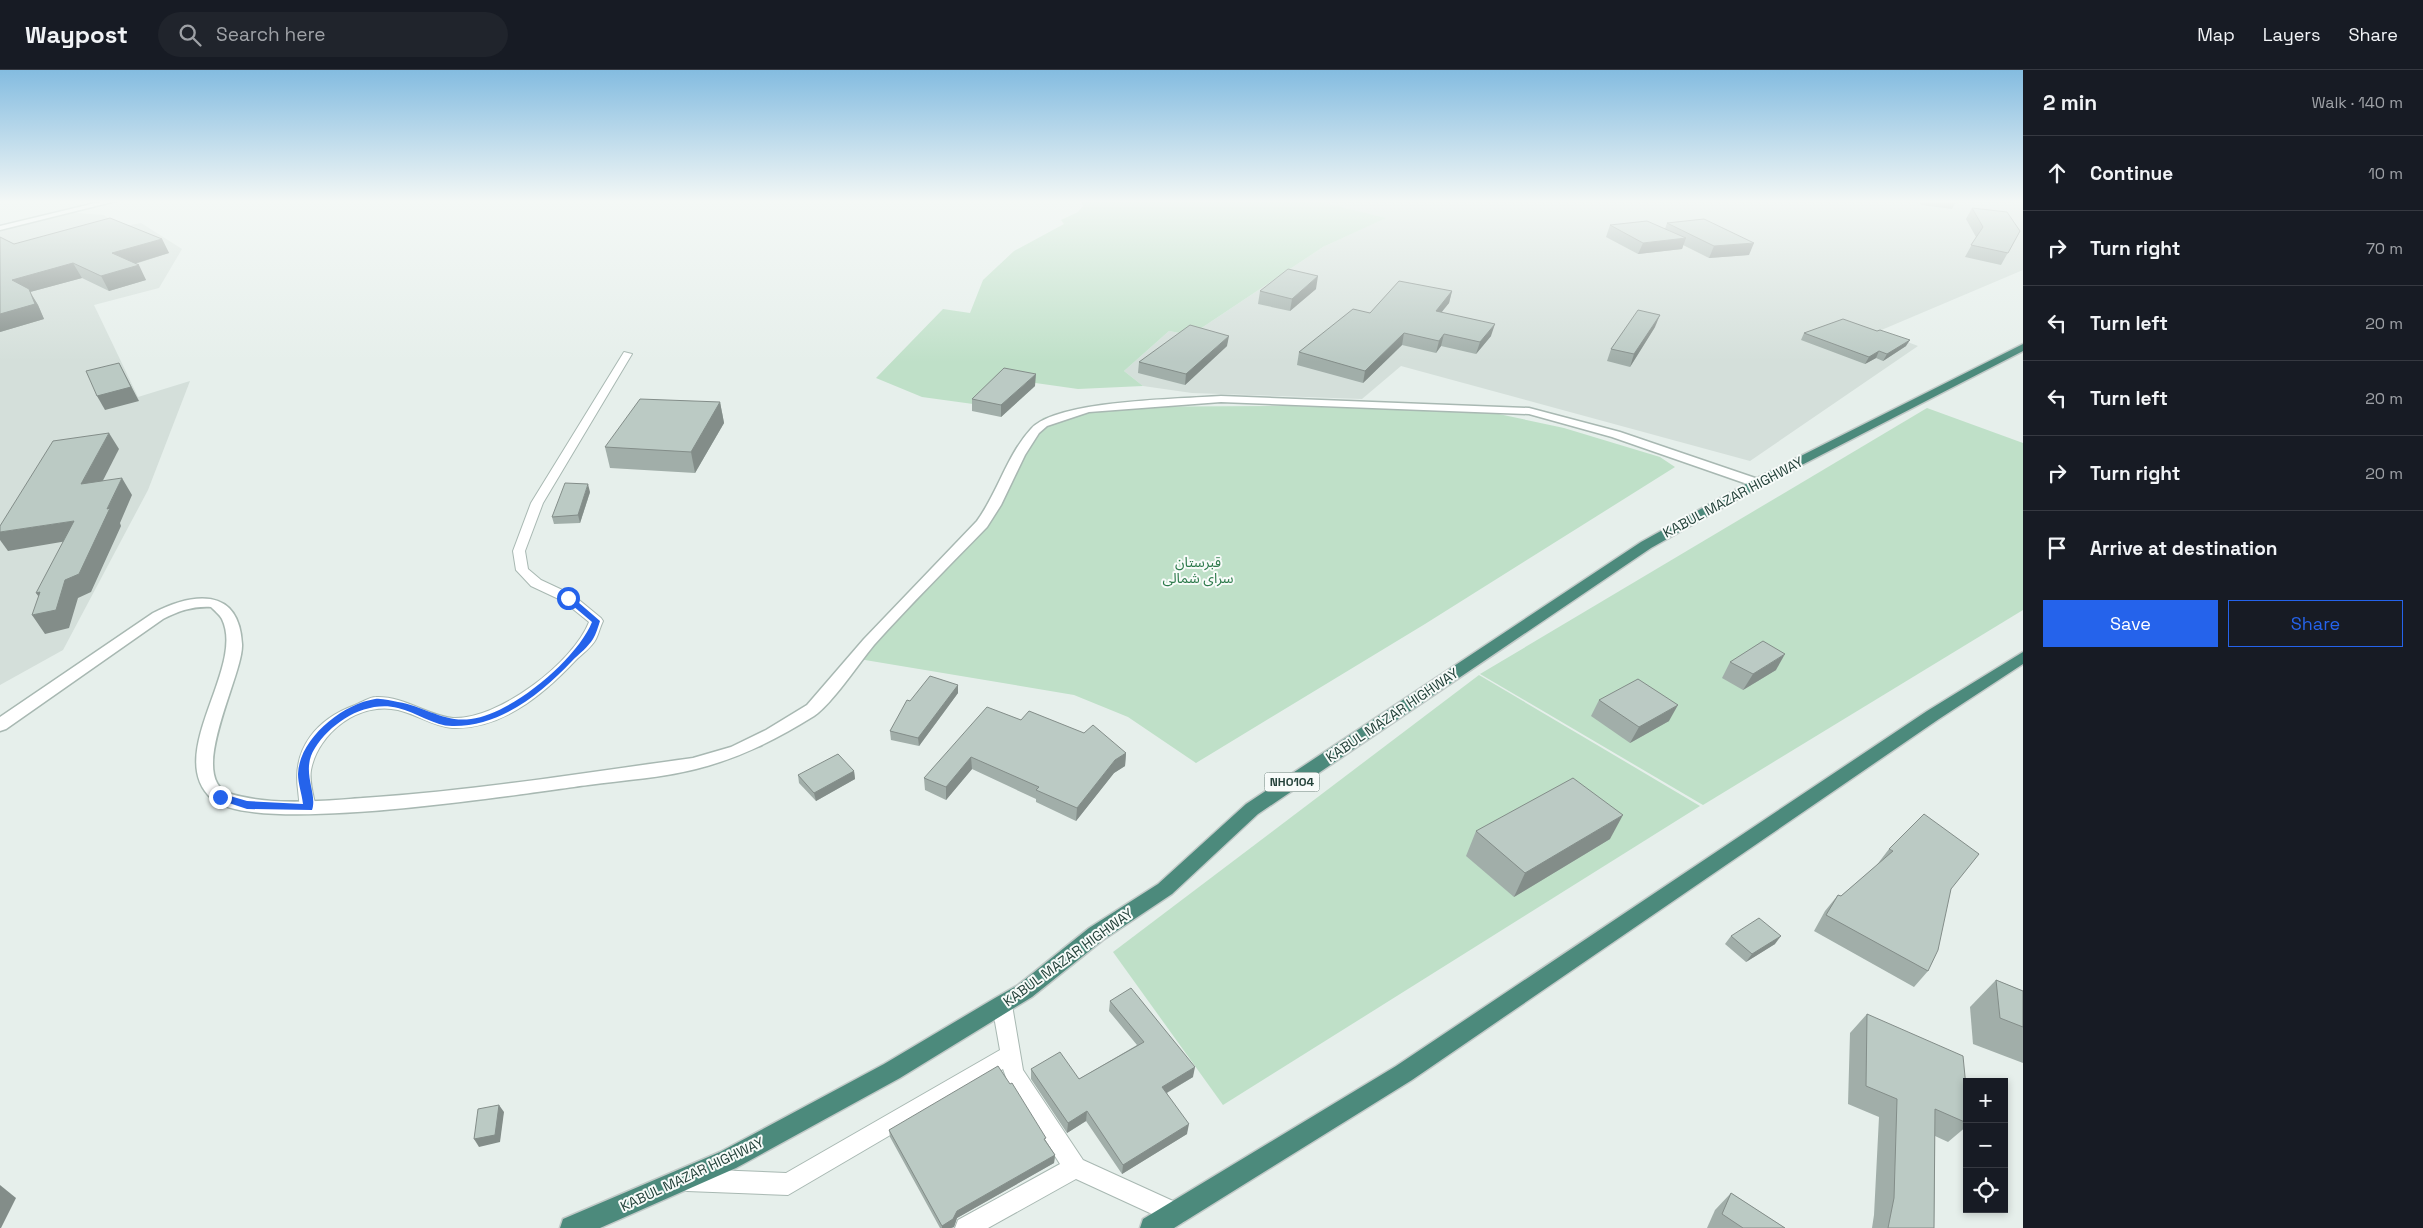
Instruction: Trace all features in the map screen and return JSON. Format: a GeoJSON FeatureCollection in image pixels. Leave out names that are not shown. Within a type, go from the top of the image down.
{"type":"FeatureCollection","features":[{"type":"Feature","properties":{"kind":"highway","name":"KABUL MAZAR HIGHWAY"},"geometry":{"type":"LineString","coordinates":[[572,1228],[728,1160],[892,1071],[1002,1005],[1025,991],[1096,934],[1164,890],[1252,809],[1646,545],[1757,483],[2023,347]]}},
{"type":"Feature","properties":{"kind":"highway"},"geometry":{"type":"LineString","coordinates":[[1152,1228],[1404,1074],[1925,720],[2023,657]]}},
{"type":"Feature","properties":{"kind":"street"},"geometry":{"type":"LineString","coordinates":[[0,725],[158,616],[177,605],[195,601],[215,603],[229,617],[234,645],[204,754],[206,781],[220,797],[247,805],[308,808],[433,800],[693,764],[736,751],[772,734],[813,708],[869,642],[982,524],[996,506],[1019,455],[1035,431],[1043,424],[1088,409],[1221,399],[1529,411],[1564,419],[1664,449],[1757,483]]}},
{"type":"Feature","properties":{"kind":"lane"},"geometry":{"type":"LineString","coordinates":[[308,808],[303,773],[309,749],[324,730],[346,714],[376,702],[400,705],[450,723],[473,722],[507,710],[550,679],[589,639],[596,621],[568,598],[536,583],[522,570],[519,551],[537,503],[627,354]]}},
{"type":"Feature","properties":{"kind":"lane"},"geometry":{"type":"LineString","coordinates":[[1002,1005],[1014,1073],[1075,1168],[1176,1214]]}},
{"type":"Feature","properties":{"kind":"lane"},"geometry":{"type":"LineString","coordinates":[[683,1180],[788,1184],[1011,1054]]}},
{"type":"Feature","properties":{"kind":"lane"},"geometry":{"type":"LineString","coordinates":[[966,1228],[1075,1168]]}},
{"type":"Feature","properties":{"kind":"shaded area"},"geometry":{"type":"Polygon","coordinates":[[[0,254],[179,254],[159,288],[94,305],[138,397],[190,381],[148,490],[63,650],[0,685],[0,254]]]}},
{"type":"Feature","properties":{"kind":"shaded area"},"geometry":{"type":"Polygon","coordinates":[[[1312,254],[2023,254],[2023,270],[1879,331],[1918,346],[1750,461],[1401,366],[1362,399],[1192,393],[1143,386],[1124,371],[1169,331],[1191,335],[1312,254]]]}},
{"type":"Feature","properties":{"kind":"green space"},"geometry":{"type":"Polygon","coordinates":[[[1011,254],[1312,254],[1191,335],[1169,331],[1124,371],[1143,386],[1078,389],[1000,378],[973,404],[922,397],[876,378],[943,309],[970,313],[983,280],[1011,254]]]}},
{"type":"Feature","properties":{"kind":"green space","name":"قبرستان سرای شمالی"},"geometry":{"type":"Polygon","coordinates":[[[1292,406],[1494,413],[1564,428],[1660,457],[1675,467],[1425,624],[1196,763],[1128,717],[1074,695],[853,658],[910,592],[990,507],[1031,433],[1043,418],[1092,407],[1292,406]]]}},
{"type":"Feature","properties":{"kind":"green space"},"geometry":{"type":"Polygon","coordinates":[[[1927,408],[2023,443],[2023,610],[1703,805],[1480,674],[1927,408]]]}},
{"type":"Feature","properties":{"kind":"green space"},"geometry":{"type":"Polygon","coordinates":[[[1479,675],[1700,806],[1223,1105],[1113,952],[1479,675]]]}},
{"type":"Feature","properties":{"kind":"building"},"geometry":{"type":"Polygon","coordinates":[[[0,254],[114,254],[139,265],[101,276],[73,263],[12,280],[29,289],[35,304],[0,314],[0,254]]]}},
{"type":"Feature","properties":{"kind":"building"},"geometry":{"type":"Polygon","coordinates":[[[1288,269],[1318,276],[1292,299],[1260,291],[1288,269]]]}},
{"type":"Feature","properties":{"kind":"building"},"geometry":{"type":"Polygon","coordinates":[[[1399,281],[1452,291],[1436,311],[1495,324],[1480,342],[1444,334],[1439,341],[1404,333],[1365,371],[1299,352],[1353,309],[1370,313],[1399,281]]]}},
{"type":"Feature","properties":{"kind":"building"},"geometry":{"type":"Polygon","coordinates":[[[1638,310],[1660,315],[1634,354],[1611,349],[1638,310]]]}},
{"type":"Feature","properties":{"kind":"building"},"geometry":{"type":"Polygon","coordinates":[[[1843,319],[1910,340],[1887,354],[1879,351],[1869,357],[1804,333],[1843,319]]]}},
{"type":"Feature","properties":{"kind":"building"},"geometry":{"type":"Polygon","coordinates":[[[1190,325],[1229,336],[1186,374],[1139,362],[1190,325]]]}},
{"type":"Feature","properties":{"kind":"building"},"geometry":{"type":"Polygon","coordinates":[[[119,363],[131,387],[97,396],[86,371],[119,363]]]}},
{"type":"Feature","properties":{"kind":"building"},"geometry":{"type":"Polygon","coordinates":[[[1004,368],[1036,374],[1001,405],[972,399],[1004,368]]]}},
{"type":"Feature","properties":{"kind":"building"},"geometry":{"type":"Polygon","coordinates":[[[640,399],[720,402],[691,452],[605,447],[640,399]]]}},
{"type":"Feature","properties":{"kind":"building"},"geometry":{"type":"Polygon","coordinates":[[[109,433],[81,484],[122,478],[107,509],[110,508],[79,574],[65,580],[56,610],[32,615],[40,592],[36,593],[74,521],[0,532],[0,526],[53,441],[109,433]]]}},
{"type":"Feature","properties":{"kind":"building"},"geometry":{"type":"Polygon","coordinates":[[[565,483],[588,484],[578,515],[552,517],[565,483]]]}},
{"type":"Feature","properties":{"kind":"building"},"geometry":{"type":"Polygon","coordinates":[[[1763,641],[1785,654],[1753,674],[1730,662],[1763,641]]]}},
{"type":"Feature","properties":{"kind":"building"},"geometry":{"type":"Polygon","coordinates":[[[930,676],[958,685],[918,738],[890,731],[907,700],[910,701],[930,676]]]}},
{"type":"Feature","properties":{"kind":"building"},"geometry":{"type":"Polygon","coordinates":[[[1638,679],[1678,705],[1639,727],[1599,700],[1638,679]]]}},
{"type":"Feature","properties":{"kind":"building"},"geometry":{"type":"Polygon","coordinates":[[[987,707],[1021,720],[1029,711],[1084,733],[1093,725],[1126,753],[1115,760],[1077,808],[1036,790],[1039,787],[971,757],[946,787],[924,778],[987,707]]]}},
{"type":"Feature","properties":{"kind":"building"},"geometry":{"type":"Polygon","coordinates":[[[838,754],[854,771],[814,793],[798,775],[838,754]]]}},
{"type":"Feature","properties":{"kind":"building"},"geometry":{"type":"Polygon","coordinates":[[[1573,778],[1623,815],[1525,873],[1476,831],[1573,778]]]}},
{"type":"Feature","properties":{"kind":"building"},"geometry":{"type":"Polygon","coordinates":[[[1924,814],[1979,854],[1951,889],[1938,950],[1928,971],[1826,915],[1838,895],[1841,896],[1893,851],[1889,849],[1924,814]]]}},
{"type":"Feature","properties":{"kind":"building"},"geometry":{"type":"Polygon","coordinates":[[[1759,918],[1781,936],[1752,954],[1731,936],[1759,918]]]}},
{"type":"Feature","properties":{"kind":"building"},"geometry":{"type":"Polygon","coordinates":[[[1996,980],[2023,991],[2023,1027],[2000,1018],[1996,980]]]}},
{"type":"Feature","properties":{"kind":"building"},"geometry":{"type":"Polygon","coordinates":[[[1131,988],[1195,1067],[1162,1087],[1189,1124],[1123,1165],[1087,1111],[1068,1123],[1031,1069],[1060,1052],[1079,1079],[1144,1042],[1110,1001],[1131,988]]]}},
{"type":"Feature","properties":{"kind":"building"},"geometry":{"type":"Polygon","coordinates":[[[1867,1014],[1963,1056],[1965,1078],[1963,1078],[1963,1121],[1935,1109],[1934,1228],[1888,1228],[1894,1198],[1897,1099],[1866,1086],[1867,1014]]]}},
{"type":"Feature","properties":{"kind":"building"},"geometry":{"type":"Polygon","coordinates":[[[998,1066],[1010,1084],[1012,1083],[1055,1155],[957,1211],[953,1219],[942,1226],[889,1130],[998,1066]]]}},
{"type":"Feature","properties":{"kind":"building"},"geometry":{"type":"Polygon","coordinates":[[[499,1105],[495,1135],[474,1139],[478,1109],[499,1105]]]}},
{"type":"Feature","properties":{"kind":"building"},"geometry":{"type":"Polygon","coordinates":[[[1731,1193],[1785,1228],[1743,1228],[1722,1214],[1731,1193]]]}},
{"type":"Feature","properties":{"kind":"route"},"geometry":{"type":"LineString","coordinates":[[220,797],[247,805],[308,808],[303,773],[309,749],[324,730],[346,714],[376,702],[400,705],[450,723],[473,722],[507,710],[550,679],[589,639],[596,621],[568,598]]}}]}
